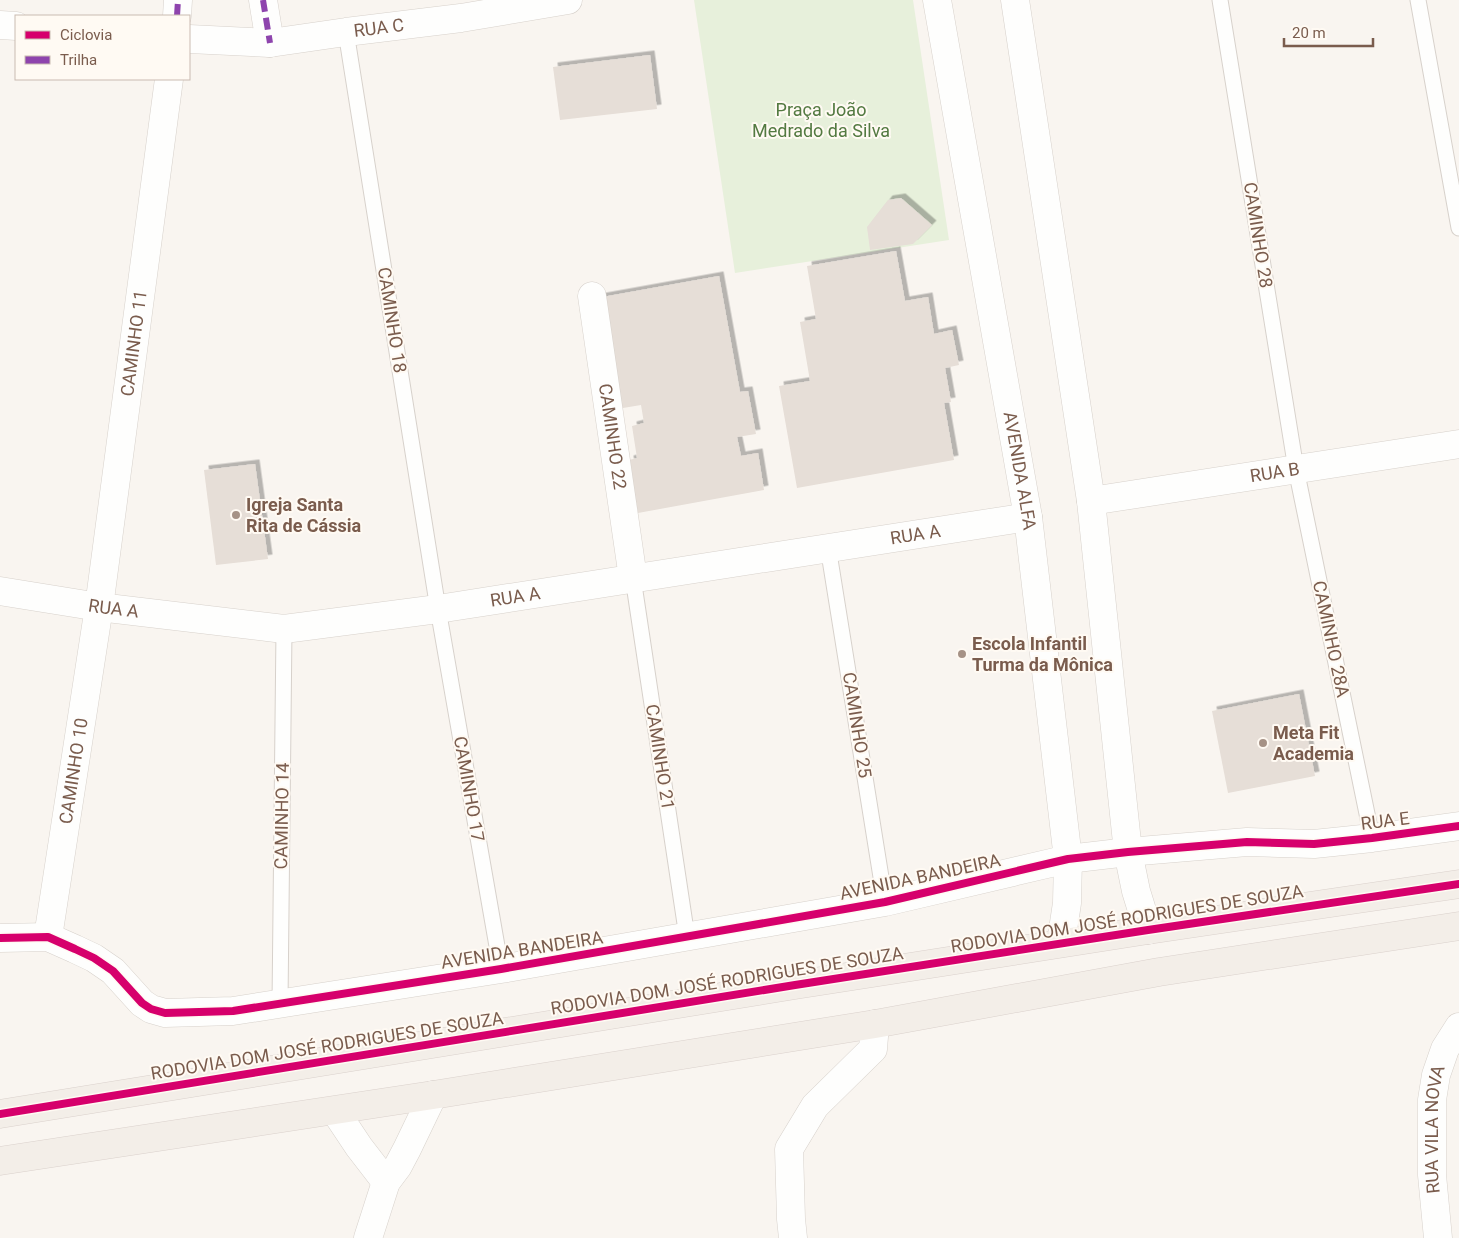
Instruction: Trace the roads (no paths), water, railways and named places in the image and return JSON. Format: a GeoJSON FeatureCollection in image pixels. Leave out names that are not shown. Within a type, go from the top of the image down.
{"type":"FeatureCollection","features":[{"type":"Feature","properties":{"kind":"main road","name":"RODOVIA DOM JOSÉ RODRIGUES DE SOUZA"},"geometry":{"type":"LineString","coordinates":[[0,1114],[795,985],[1459,884]]}},
{"type":"Feature","properties":{"kind":"main road"},"geometry":{"type":"LineString","coordinates":[[0,1161],[433,1096],[875,1024],[1159,972],[1459,926]]}},
{"type":"Feature","properties":{"kind":"street"},"geometry":{"type":"LineString","coordinates":[[176,15],[178,0]]}},
{"type":"Feature","properties":{"kind":"street"},"geometry":{"type":"LineString","coordinates":[[263,0],[270,43]]}},
{"type":"Feature","properties":{"kind":"street","name":"RUA C"},"geometry":{"type":"LineString","coordinates":[[190,39],[270,43],[346,32],[459,9],[568,0]]}},
{"type":"Feature","properties":{"kind":"street","name":"AVENIDA ALFA"},"geometry":{"type":"LineString","coordinates":[[938,0],[1028,517],[1068,860],[1067,903],[1062,943]]}},
{"type":"Feature","properties":{"kind":"street"},"geometry":{"type":"LineString","coordinates":[[1015,0],[1091,501],[1128,852],[1136,892],[1148,930]]}},
{"type":"Feature","properties":{"kind":"street"},"geometry":{"type":"LineString","coordinates":[[0,25],[15,26]]}},
{"type":"Feature","properties":{"kind":"street","name":"CAMINHO 11"},"geometry":{"type":"LineString","coordinates":[[100,607],[169,80]]}},
{"type":"Feature","properties":{"kind":"street","name":"CAMINHO 22"},"geometry":{"type":"LineString","coordinates":[[592,296],[633,578]]}},
{"type":"Feature","properties":{"kind":"street","name":"RUA B"},"geometry":{"type":"LineString","coordinates":[[1091,501],[1459,444]]}},
{"type":"Feature","properties":{"kind":"street","name":"RUA A"},"geometry":{"type":"LineString","coordinates":[[0,591],[100,607],[284,628],[438,609],[1028,517]]}},
{"type":"Feature","properties":{"kind":"street","name":"CAMINHO 10"},"geometry":{"type":"LineString","coordinates":[[48,937],[100,607]]}},
{"type":"Feature","properties":{"kind":"street","name":"RUA E"},"geometry":{"type":"LineString","coordinates":[[1128,852],[1246,842],[1314,844],[1459,826]]}},
{"type":"Feature","properties":{"kind":"street","name":"AVENIDA BANDEIRA"},"geometry":{"type":"LineString","coordinates":[[0,938],[48,937],[94,958],[113,971],[142,1003],[151,1009],[166,1013],[234,1011],[501,969],[885,902],[1068,860],[1128,852]]}},
{"type":"Feature","properties":{"kind":"street"},"geometry":{"type":"LineString","coordinates":[[793,1238],[789,1149],[815,1106],[873,1049],[875,1024]]}},
{"type":"Feature","properties":{"kind":"street","name":"RUA VILA NOVA"},"geometry":{"type":"LineString","coordinates":[[1438,1238],[1432,1175],[1432,1100],[1436,1075],[1445,1049],[1459,1027]]}},
{"type":"Feature","properties":{"kind":"street"},"geometry":{"type":"LineString","coordinates":[[368,1238],[386,1182],[398,1166],[433,1096]]}},
{"type":"Feature","properties":{"kind":"street"},"geometry":{"type":"LineString","coordinates":[[335,1111],[359,1147],[386,1182]]}},
{"type":"Feature","properties":{"kind":"lane","name":"CAMINHO 28"},"geometry":{"type":"LineString","coordinates":[[1220,0],[1296,469]]}},
{"type":"Feature","properties":{"kind":"lane"},"geometry":{"type":"LineString","coordinates":[[1418,0],[1459,228]]}},
{"type":"Feature","properties":{"kind":"lane","name":"CAMINHO 18"},"geometry":{"type":"LineString","coordinates":[[346,32],[438,609]]}},
{"type":"Feature","properties":{"kind":"lane","name":"CAMINHO 28A"},"geometry":{"type":"LineString","coordinates":[[1296,469],[1372,838]]}},
{"type":"Feature","properties":{"kind":"lane","name":"CAMINHO 25"},"geometry":{"type":"LineString","coordinates":[[828,547],[885,902]]}},
{"type":"Feature","properties":{"kind":"lane","name":"CAMINHO 21"},"geometry":{"type":"LineString","coordinates":[[633,578],[687,937]]}},
{"type":"Feature","properties":{"kind":"lane","name":"CAMINHO 17"},"geometry":{"type":"LineString","coordinates":[[438,609],[501,969]]}},
{"type":"Feature","properties":{"kind":"lane","name":"CAMINHO 14"},"geometry":{"type":"LineString","coordinates":[[280,1004],[284,628]]}},
{"type":"Feature","properties":{"kind":"place","name":"Igreja Santa Rita de Cássia"},"geometry":{"type":"Point","coordinates":[236,515]}},
{"type":"Feature","properties":{"kind":"place","name":"Escola Infantil Turma da Mônica"},"geometry":{"type":"Point","coordinates":[962,654]}},
{"type":"Feature","properties":{"kind":"place","name":"Meta Fit Academia"},"geometry":{"type":"Point","coordinates":[1263,743]}},
{"type":"Feature","properties":{"kind":"park label","name":"Praça João Medrado da Silva"},"geometry":{"type":"Point","coordinates":[821,120]}}]}
